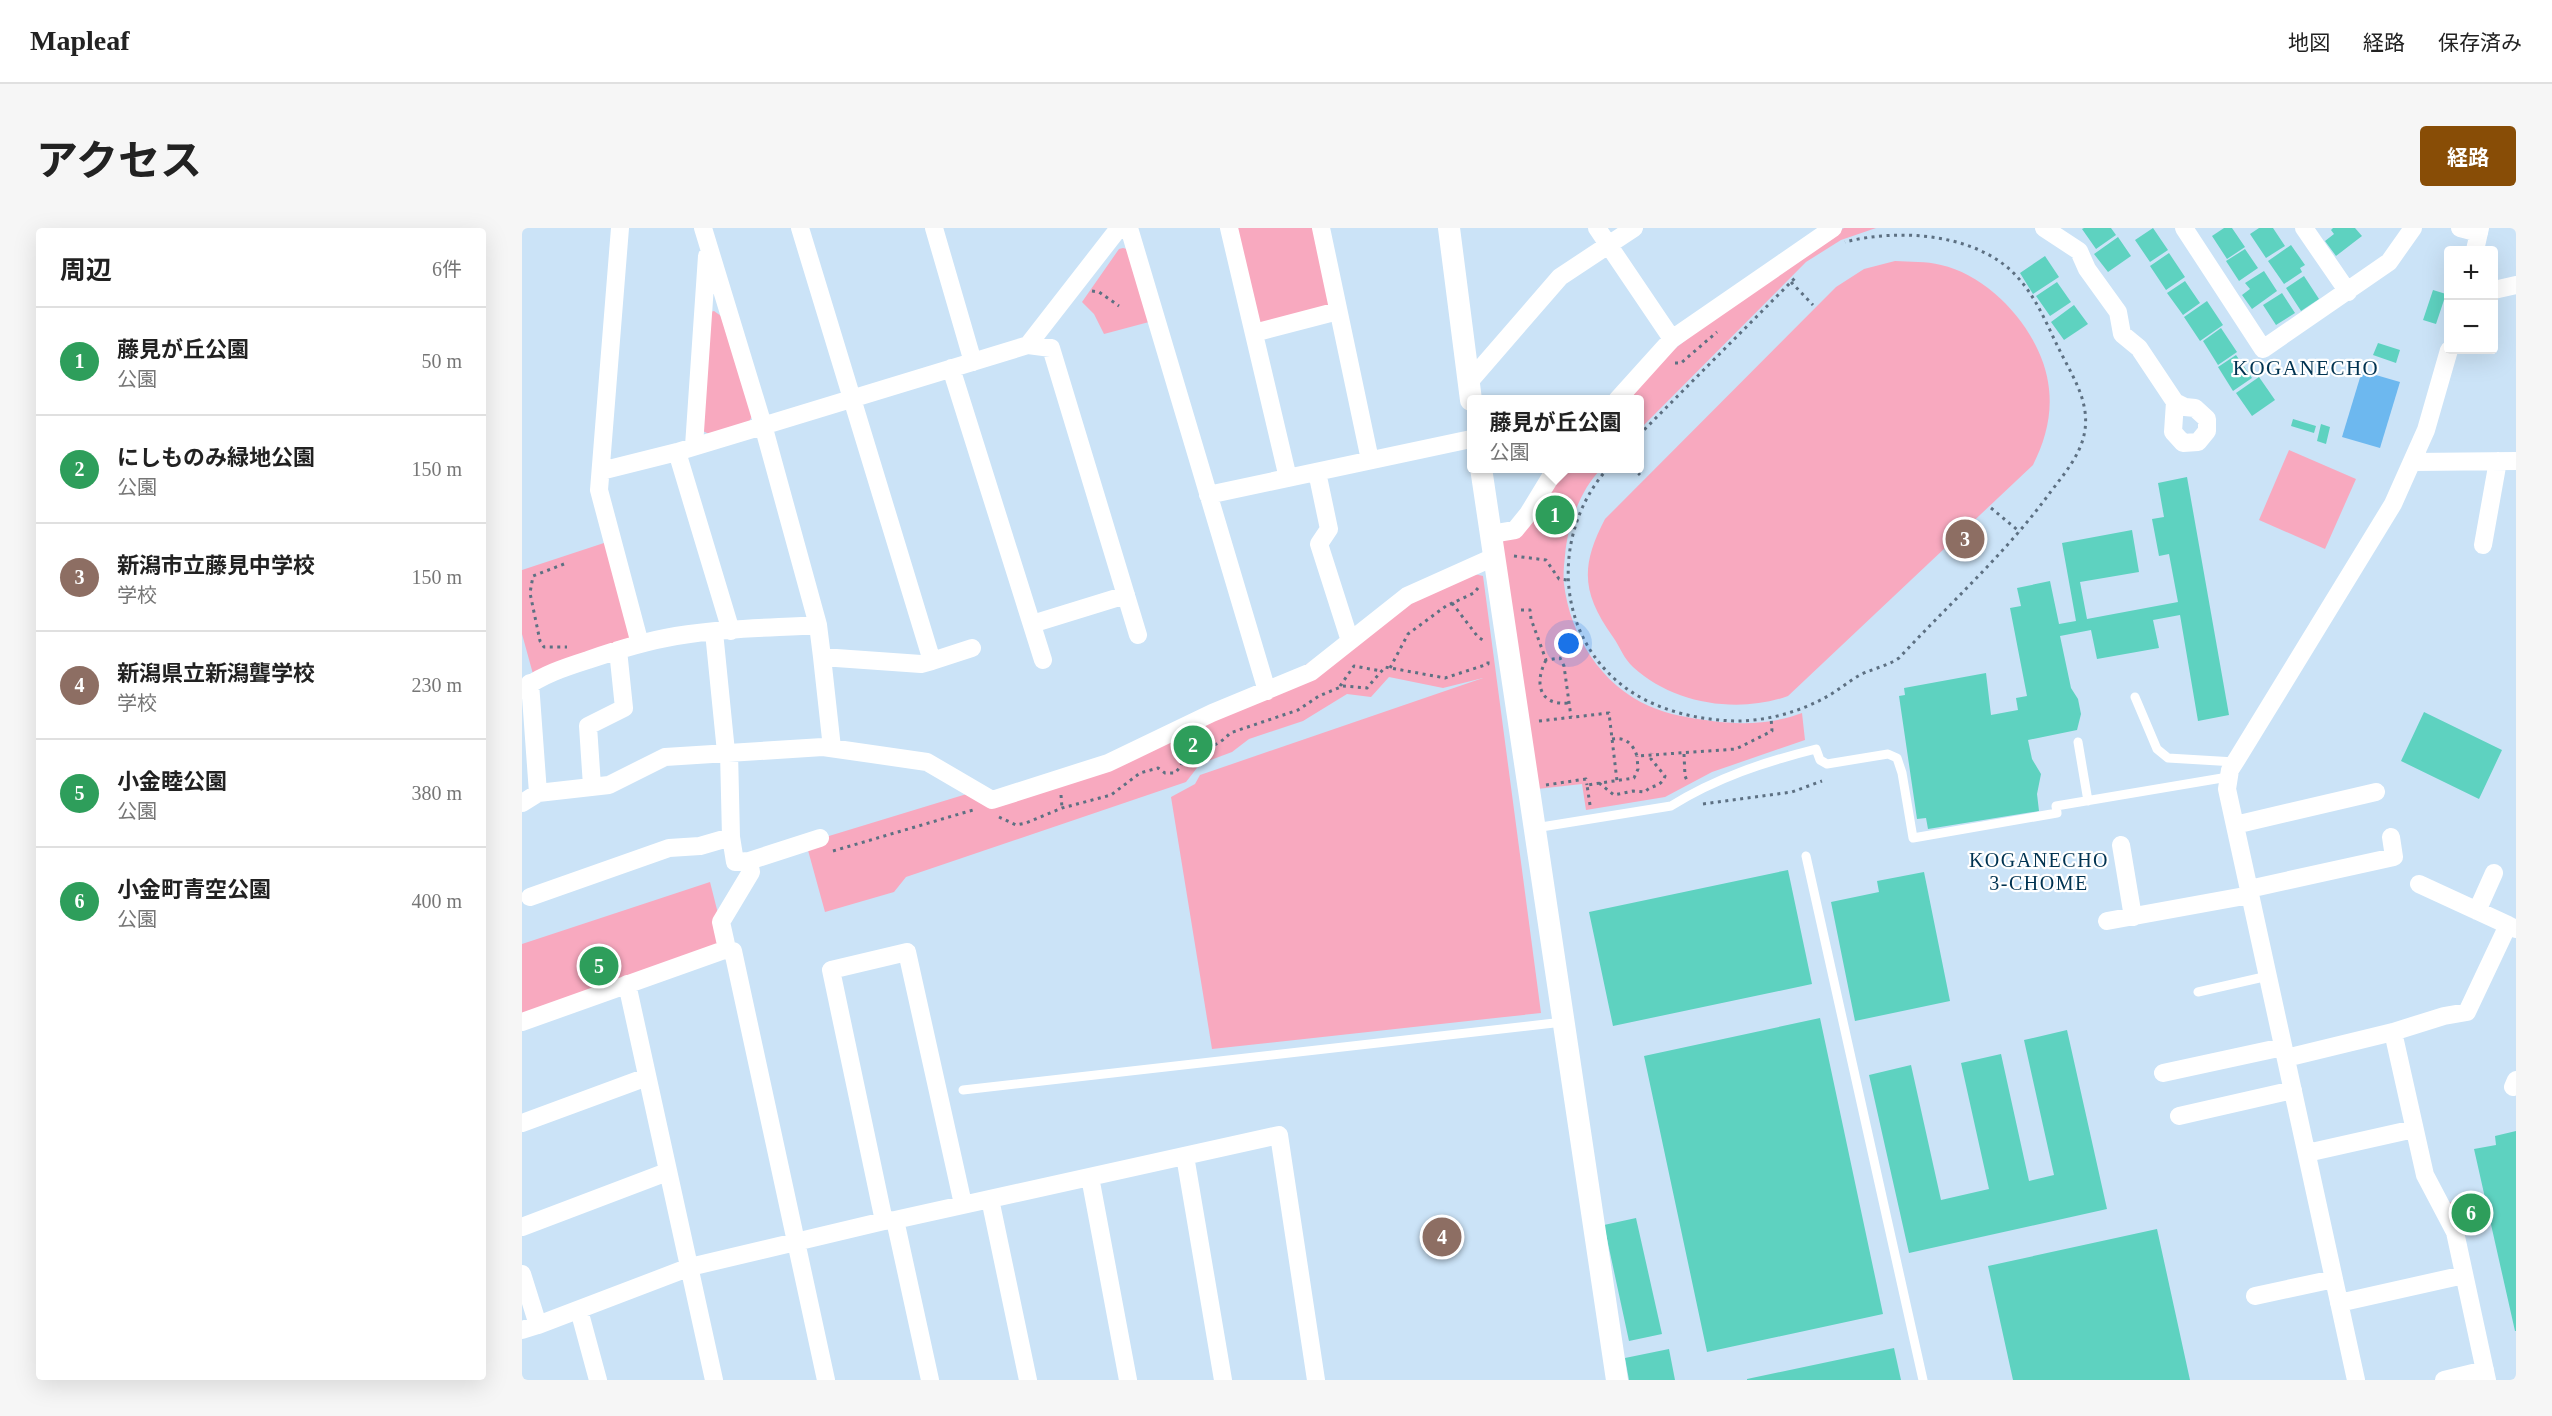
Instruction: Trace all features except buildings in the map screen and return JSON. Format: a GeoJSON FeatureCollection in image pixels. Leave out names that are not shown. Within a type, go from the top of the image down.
{"type":"FeatureCollection","features":[{"type":"Feature","properties":{"kind":"street"},"geometry":{"type":"LineString","coordinates":[[620,228],[598,490],[640,644]]}},
{"type":"Feature","properties":{"kind":"street"},"geometry":{"type":"LineString","coordinates":[[800,228],[850,400],[932,660]]}},
{"type":"Feature","properties":{"kind":"street"},"geometry":{"type":"LineString","coordinates":[[934,228],[973,362]]}},
{"type":"Feature","properties":{"kind":"street"},"geometry":{"type":"LineString","coordinates":[[1028,345],[1119,228]]}},
{"type":"Feature","properties":{"kind":"street"},"geometry":{"type":"LineString","coordinates":[[1129,228],[1267,691]]}},
{"type":"Feature","properties":{"kind":"street"},"geometry":{"type":"LineString","coordinates":[[1228,228],[1288,478]]}},
{"type":"Feature","properties":{"kind":"street"},"geometry":{"type":"LineString","coordinates":[[1321,228],[1370,460]]}},
{"type":"Feature","properties":{"kind":"street"},"geometry":{"type":"LineString","coordinates":[[1449,228],[1470,391]]}},
{"type":"Feature","properties":{"kind":"street"},"geometry":{"type":"LineString","coordinates":[[1597,228],[1672,339]]}},
{"type":"Feature","properties":{"kind":"street"},"geometry":{"type":"LineString","coordinates":[[1470,391],[1560,277],[1634,228]]}},
{"type":"Feature","properties":{"kind":"street"},"geometry":{"type":"LineString","coordinates":[[2044,228],[2079,250],[2087,269],[2118,312],[2122,334],[2139,348],[2175,402]]}},
{"type":"Feature","properties":{"kind":"street"},"geometry":{"type":"LineString","coordinates":[[2184,228],[2263,349],[2389,262],[2413,228]]}},
{"type":"Feature","properties":{"kind":"street"},"geometry":{"type":"LineString","coordinates":[[2304,228],[2348,292]]}},
{"type":"Feature","properties":{"kind":"street"},"geometry":{"type":"LineString","coordinates":[[2460,228],[2478,237]]}},
{"type":"Feature","properties":{"kind":"street"},"geometry":{"type":"LineString","coordinates":[[706,236],[763,425],[818,625],[832,748]]}},
{"type":"Feature","properties":{"kind":"street"},"geometry":{"type":"LineString","coordinates":[[706,236],[686,449],[722,631],[731,837],[735,862],[749,861],[820,838]]}},
{"type":"Feature","properties":{"kind":"street"},"geometry":{"type":"LineString","coordinates":[[1621,395],[1672,339],[1838,236]]}},
{"type":"Feature","properties":{"kind":"street"},"geometry":{"type":"LineString","coordinates":[[2498,289],[2516,285]]}},
{"type":"Feature","properties":{"kind":"street"},"geometry":{"type":"LineString","coordinates":[[1254,333],[1338,311]]}},
{"type":"Feature","properties":{"kind":"street"},"geometry":{"type":"LineString","coordinates":[[601,471],[686,449],[1028,345],[1051,348],[1138,635]]}},
{"type":"Feature","properties":{"kind":"street"},"geometry":{"type":"LineString","coordinates":[[2356,1380],[2227,789],[2232,770],[2393,504],[2426,430],[2448,354]]}},
{"type":"Feature","properties":{"kind":"street"},"geometry":{"type":"LineString","coordinates":[[951,368],[1043,660]]}},
{"type":"Feature","properties":{"kind":"street"},"geometry":{"type":"LineString","coordinates":[[1208,495],[1467,440]]}},
{"type":"Feature","properties":{"kind":"street"},"geometry":{"type":"LineString","coordinates":[[2413,462],[2507,461],[2483,545]]}},
{"type":"Feature","properties":{"kind":"street"},"geometry":{"type":"LineString","coordinates":[[1317,472],[1329,529],[1318,544],[1350,642]]}},
{"type":"Feature","properties":{"kind":"street"},"geometry":{"type":"LineString","coordinates":[[1482,473],[1491,534],[1501,554],[1535,828],[1617,1380]]}},
{"type":"Feature","properties":{"kind":"street"},"geometry":{"type":"LineString","coordinates":[[1491,534],[1515,530],[1554,473]]}},
{"type":"Feature","properties":{"kind":"street"},"geometry":{"type":"LineString","coordinates":[[522,803],[538,793],[609,785],[665,757],[832,748],[927,762],[992,800],[1108,763],[1212,713],[1311,672],[1407,596],[1501,554]]}},
{"type":"Feature","properties":{"kind":"street"},"geometry":{"type":"LineString","coordinates":[[1032,624],[1126,595]]}},
{"type":"Feature","properties":{"kind":"street"},"geometry":{"type":"LineString","coordinates":[[538,793],[526,687],[563,668],[618,650],[676,636],[818,625]]}},
{"type":"Feature","properties":{"kind":"street"},"geometry":{"type":"LineString","coordinates":[[822,657],[921,664],[972,648]]}},
{"type":"Feature","properties":{"kind":"street"},"geometry":{"type":"LineString","coordinates":[[592,786],[588,726],[624,708],[618,650]]}},
{"type":"Feature","properties":{"kind":"street"},"geometry":{"type":"LineString","coordinates":[[2235,825],[2376,792]]}},
{"type":"Feature","properties":{"kind":"street"},"geometry":{"type":"LineString","coordinates":[[530,897],[669,848],[700,846],[731,837]]}},
{"type":"Feature","properties":{"kind":"street"},"geometry":{"type":"LineString","coordinates":[[2108,921],[2250,892],[2394,857],[2391,837]]}},
{"type":"Feature","properties":{"kind":"street"},"geometry":{"type":"LineString","coordinates":[[2121,845],[2133,917]]}},
{"type":"Feature","properties":{"kind":"street"},"geometry":{"type":"LineString","coordinates":[[727,949],[721,922],[751,872],[749,861]]}},
{"type":"Feature","properties":{"kind":"street"},"geometry":{"type":"LineString","coordinates":[[2477,911],[2494,873]]}},
{"type":"Feature","properties":{"kind":"street"},"geometry":{"type":"LineString","coordinates":[[2163,1073],[2393,1032],[2444,1016],[2467,1012],[2512,927],[2418,884]]}},
{"type":"Feature","properties":{"kind":"street"},"geometry":{"type":"LineString","coordinates":[[522,1022],[727,949],[733,951],[826,1380]]}},
{"type":"Feature","properties":{"kind":"street"},"geometry":{"type":"LineString","coordinates":[[930,1380],[831,970],[908,952],[963,1204]]}},
{"type":"Feature","properties":{"kind":"street"},"geometry":{"type":"LineString","coordinates":[[627,984],[714,1380]]}},
{"type":"Feature","properties":{"kind":"street"},"geometry":{"type":"LineString","coordinates":[[2393,1032],[2425,1175],[2455,1232],[2486,1375],[2444,1380]]}},
{"type":"Feature","properties":{"kind":"street"},"geometry":{"type":"LineString","coordinates":[[522,1123],[646,1077]]}},
{"type":"Feature","properties":{"kind":"street"},"geometry":{"type":"LineString","coordinates":[[2179,1116],[2293,1090]]}},
{"type":"Feature","properties":{"kind":"street"},"geometry":{"type":"LineString","coordinates":[[2307,1153],[2414,1129]]}},
{"type":"Feature","properties":{"kind":"street"},"geometry":{"type":"LineString","coordinates":[[522,1274],[530,1327],[690,1267],[795,1241],[1279,1135],[1316,1380]]}},
{"type":"Feature","properties":{"kind":"street"},"geometry":{"type":"LineString","coordinates":[[1185,1156],[1223,1380]]}},
{"type":"Feature","properties":{"kind":"street"},"geometry":{"type":"LineString","coordinates":[[522,1227],[667,1172]]}},
{"type":"Feature","properties":{"kind":"street"},"geometry":{"type":"LineString","coordinates":[[1090,1177],[1128,1380]]}},
{"type":"Feature","properties":{"kind":"street"},"geometry":{"type":"LineString","coordinates":[[990,1199],[1028,1380]]}},
{"type":"Feature","properties":{"kind":"street"},"geometry":{"type":"LineString","coordinates":[[2339,1303],[2464,1275]]}},
{"type":"Feature","properties":{"kind":"street"},"geometry":{"type":"LineString","coordinates":[[2255,1296],[2334,1279]]}},
{"type":"Feature","properties":{"kind":"street"},"geometry":{"type":"LineString","coordinates":[[579,1310],[598,1380]]}},
{"type":"Feature","properties":{"kind":"lane"},"geometry":{"type":"LineString","coordinates":[[2135,697],[2157,749],[2162,755],[2232,770]]}},
{"type":"Feature","properties":{"kind":"lane"},"geometry":{"type":"LineString","coordinates":[[2078,742],[2088,801]]}},
{"type":"Feature","properties":{"kind":"lane"},"geometry":{"type":"LineString","coordinates":[[1535,828],[1671,806],[1740,771],[1816,749],[1820,760],[1827,764],[1888,754],[1897,758],[1902,773],[1913,838],[2057,813],[2056,807],[2232,770]]}},
{"type":"Feature","properties":{"kind":"lane"},"geometry":{"type":"LineString","coordinates":[[1806,856],[1923,1380]]}},
{"type":"Feature","properties":{"kind":"lane"},"geometry":{"type":"LineString","coordinates":[[2198,992],[2268,976]]}},
{"type":"Feature","properties":{"kind":"lane"},"geometry":{"type":"LineString","coordinates":[[963,1090],[1563,1022]]}},
{"type":"Feature","properties":{"kind":"path"},"geometry":{"type":"LineString","coordinates":[[1604,473],[1591,491],[1574,528],[1568,560],[1568,580],[1574,615],[1591,650],[1618,682],[1639,696],[1668,710],[1734,721],[1771,717],[1811,705],[1861,675],[1888,665],[1899,658],[2020,532],[2072,463],[2081,444],[2085,428],[2086,405],[2041,310],[2021,281],[1983,251],[1958,240],[1915,231],[1889,230],[1838,236]]}},
{"type":"Feature","properties":{"kind":"path"},"geometry":{"type":"LineString","coordinates":[[1644,430],[1797,276]]}},
{"type":"Feature","properties":{"kind":"path"},"geometry":{"type":"LineString","coordinates":[[1791,282],[1813,305]]}},
{"type":"Feature","properties":{"kind":"path"},"geometry":{"type":"LineString","coordinates":[[1072,290],[1099,292],[1119,306]]}},
{"type":"Feature","properties":{"kind":"path"},"geometry":{"type":"LineString","coordinates":[[1991,508],[2020,532]]}},
{"type":"Feature","properties":{"kind":"path"},"geometry":{"type":"LineString","coordinates":[[1501,554],[1546,560],[1559,579],[1568,580]]}},
{"type":"Feature","properties":{"kind":"path"},"geometry":{"type":"LineString","coordinates":[[564,564],[539,572],[533,576],[530,585],[540,641],[544,647],[572,647]]}},
{"type":"Feature","properties":{"kind":"path"},"geometry":{"type":"LineString","coordinates":[[1390,668],[1408,634],[1452,603],[1474,593],[1479,588],[1480,599]]}},
{"type":"Feature","properties":{"kind":"path"},"geometry":{"type":"LineString","coordinates":[[1452,603],[1464,621],[1486,642]]}},
{"type":"Feature","properties":{"kind":"path"},"geometry":{"type":"LineString","coordinates":[[1516,611],[1530,610],[1546,660],[1540,672],[1538,684],[1543,694],[1551,701],[1560,704],[1569,703]]}},
{"type":"Feature","properties":{"kind":"path"},"geometry":{"type":"LineString","coordinates":[[997,816],[1016,825],[1026,823],[1062,808],[1111,795],[1140,773],[1158,768],[1165,773],[1175,772],[1181,766],[1185,751],[1212,747],[1223,741],[1230,733],[1298,710],[1343,686],[1367,688],[1385,667],[1445,678],[1488,664],[1484,631]]}},
{"type":"Feature","properties":{"kind":"path"},"geometry":{"type":"LineString","coordinates":[[1546,660],[1560,658],[1564,666],[1571,717]]}},
{"type":"Feature","properties":{"kind":"path"},"geometry":{"type":"LineString","coordinates":[[1339,688],[1354,666],[1381,671]]}},
{"type":"Feature","properties":{"kind":"path"},"geometry":{"type":"LineString","coordinates":[[1533,722],[1608,712],[1617,781]]}},
{"type":"Feature","properties":{"kind":"path"},"geometry":{"type":"LineString","coordinates":[[1637,756],[1652,753],[1684,754],[1736,749],[1772,731],[1771,717]]}},
{"type":"Feature","properties":{"kind":"path"},"geometry":{"type":"LineString","coordinates":[[1591,819],[1587,785],[1634,778],[1638,769],[1633,746],[1628,741],[1619,738],[1612,739]]}},
{"type":"Feature","properties":{"kind":"path"},"geometry":{"type":"LineString","coordinates":[[1599,783],[1614,795],[1633,791],[1645,792],[1648,788],[1657,787],[1663,782],[1665,776],[1651,759],[1652,753]]}},
{"type":"Feature","properties":{"kind":"path"},"geometry":{"type":"LineString","coordinates":[[1684,754],[1685,776],[1693,793]]}},
{"type":"Feature","properties":{"kind":"path"},"geometry":{"type":"LineString","coordinates":[[1671,806],[1792,792],[1822,781]]}},
{"type":"Feature","properties":{"kind":"path"},"geometry":{"type":"LineString","coordinates":[[820,838],[824,854],[978,808]]}},
{"type":"Feature","properties":{"kind":"shaded area"},"geometry":{"type":"Polygon","coordinates":[[[1229,228],[1321,228],[1338,311],[1254,333],[1229,228]]]}},
{"type":"Feature","properties":{"kind":"shaded area"},"geometry":{"type":"Polygon","coordinates":[[[1844,228],[1876,228],[1841,240],[1806,262],[1644,425],[1644,395],[1629,395],[1662,359],[1706,324],[1844,228]]]}},
{"type":"Feature","properties":{"kind":"shaded area"},"geometry":{"type":"Polygon","coordinates":[[[1119,249],[1127,249],[1149,322],[1104,334],[1094,314],[1082,302],[1119,249]]]}},
{"type":"Feature","properties":{"kind":"shaded area"},"geometry":{"type":"Polygon","coordinates":[[[1895,261],[1924,262],[1961,272],[1980,282],[1997,296],[2027,330],[2045,369],[2050,399],[2047,428],[2033,465],[1788,696],[1748,704],[1707,702],[1667,690],[1649,680],[1625,657],[1595,607],[1590,593],[1588,566],[1591,552],[1605,519],[1836,287],[1864,269],[1895,261]]]}},
{"type":"Feature","properties":{"kind":"shaded area"},"geometry":{"type":"Polygon","coordinates":[[[714,311],[721,316],[752,416],[749,422],[709,434],[703,431],[710,312],[714,311]]]}},
{"type":"Feature","properties":{"kind":"shaded area"},"geometry":{"type":"Polygon","coordinates":[[[2289,450],[2356,479],[2325,549],[2259,520],[2289,450]]]}},
{"type":"Feature","properties":{"kind":"shaded area"},"geometry":{"type":"Polygon","coordinates":[[[1561,473],[1598,473],[1581,498],[1572,521],[1566,545],[1564,584],[1573,622],[1591,656],[1603,672],[1632,697],[1649,706],[1680,716],[1746,723],[1769,721],[1802,713],[1805,740],[1712,772],[1665,797],[1586,810],[1582,784],[1537,789],[1500,555],[1504,538],[1529,527],[1561,473]]]}},
{"type":"Feature","properties":{"kind":"shaded area"},"geometry":{"type":"Polygon","coordinates":[[[607,542],[633,639],[533,674],[522,634],[522,570],[607,542]]]}},
{"type":"Feature","properties":{"kind":"shaded area"},"geometry":{"type":"Polygon","coordinates":[[[1462,571],[1483,576],[1541,1013],[1212,1049],[1171,797],[1195,784],[1200,775],[1483,678],[1443,688],[1389,677],[1371,697],[1347,694],[1303,721],[1249,739],[1232,752],[1200,764],[1186,782],[906,877],[894,892],[825,912],[806,843],[970,793],[992,800],[1267,691],[1407,596],[1462,571]]]}},
{"type":"Feature","properties":{"kind":"shaded area"},"geometry":{"type":"Polygon","coordinates":[[[710,882],[727,949],[522,1022],[522,944],[710,882]]]}},
{"type":"Feature","properties":{"kind":"shaded area"},"geometry":{"type":"Polygon","coordinates":[[[2479,1196],[2484,1223],[2460,1228],[2456,1219],[2461,1216],[2457,1208],[2451,1210],[2447,1203],[2479,1196]]]}},
{"type":"Feature","properties":{"kind":"water"},"geometry":{"type":"Polygon","coordinates":[[[2362,371],[2400,382],[2380,448],[2342,437],[2362,371]]]}},
{"type":"Feature","properties":{"kind":"place","name":"藤見が丘公園"},"geometry":{"type":"Point","coordinates":[1555,515]}},
{"type":"Feature","properties":{"kind":"place","name":"新潟市立藤見中学校"},"geometry":{"type":"Point","coordinates":[1965,539]}},
{"type":"Feature","properties":{"kind":"place","name":"にしものみ緑地公園"},"geometry":{"type":"Point","coordinates":[1193,745]}},
{"type":"Feature","properties":{"kind":"place","name":"小金睦公園"},"geometry":{"type":"Point","coordinates":[599,966]}},
{"type":"Feature","properties":{"kind":"place","name":"小金町青空公園"},"geometry":{"type":"Point","coordinates":[2471,1213]}},
{"type":"Feature","properties":{"kind":"place","name":"新潟県立新潟聾学校"},"geometry":{"type":"Point","coordinates":[1442,1237]}},
{"type":"Feature","properties":{"kind":"district","name":"KOGANECHO"},"geometry":{"type":"Point","coordinates":[2306,368]}},
{"type":"Feature","properties":{"kind":"district","name":"KOGANECHO 3-CHOME"},"geometry":{"type":"Point","coordinates":[2039,872]}}]}
